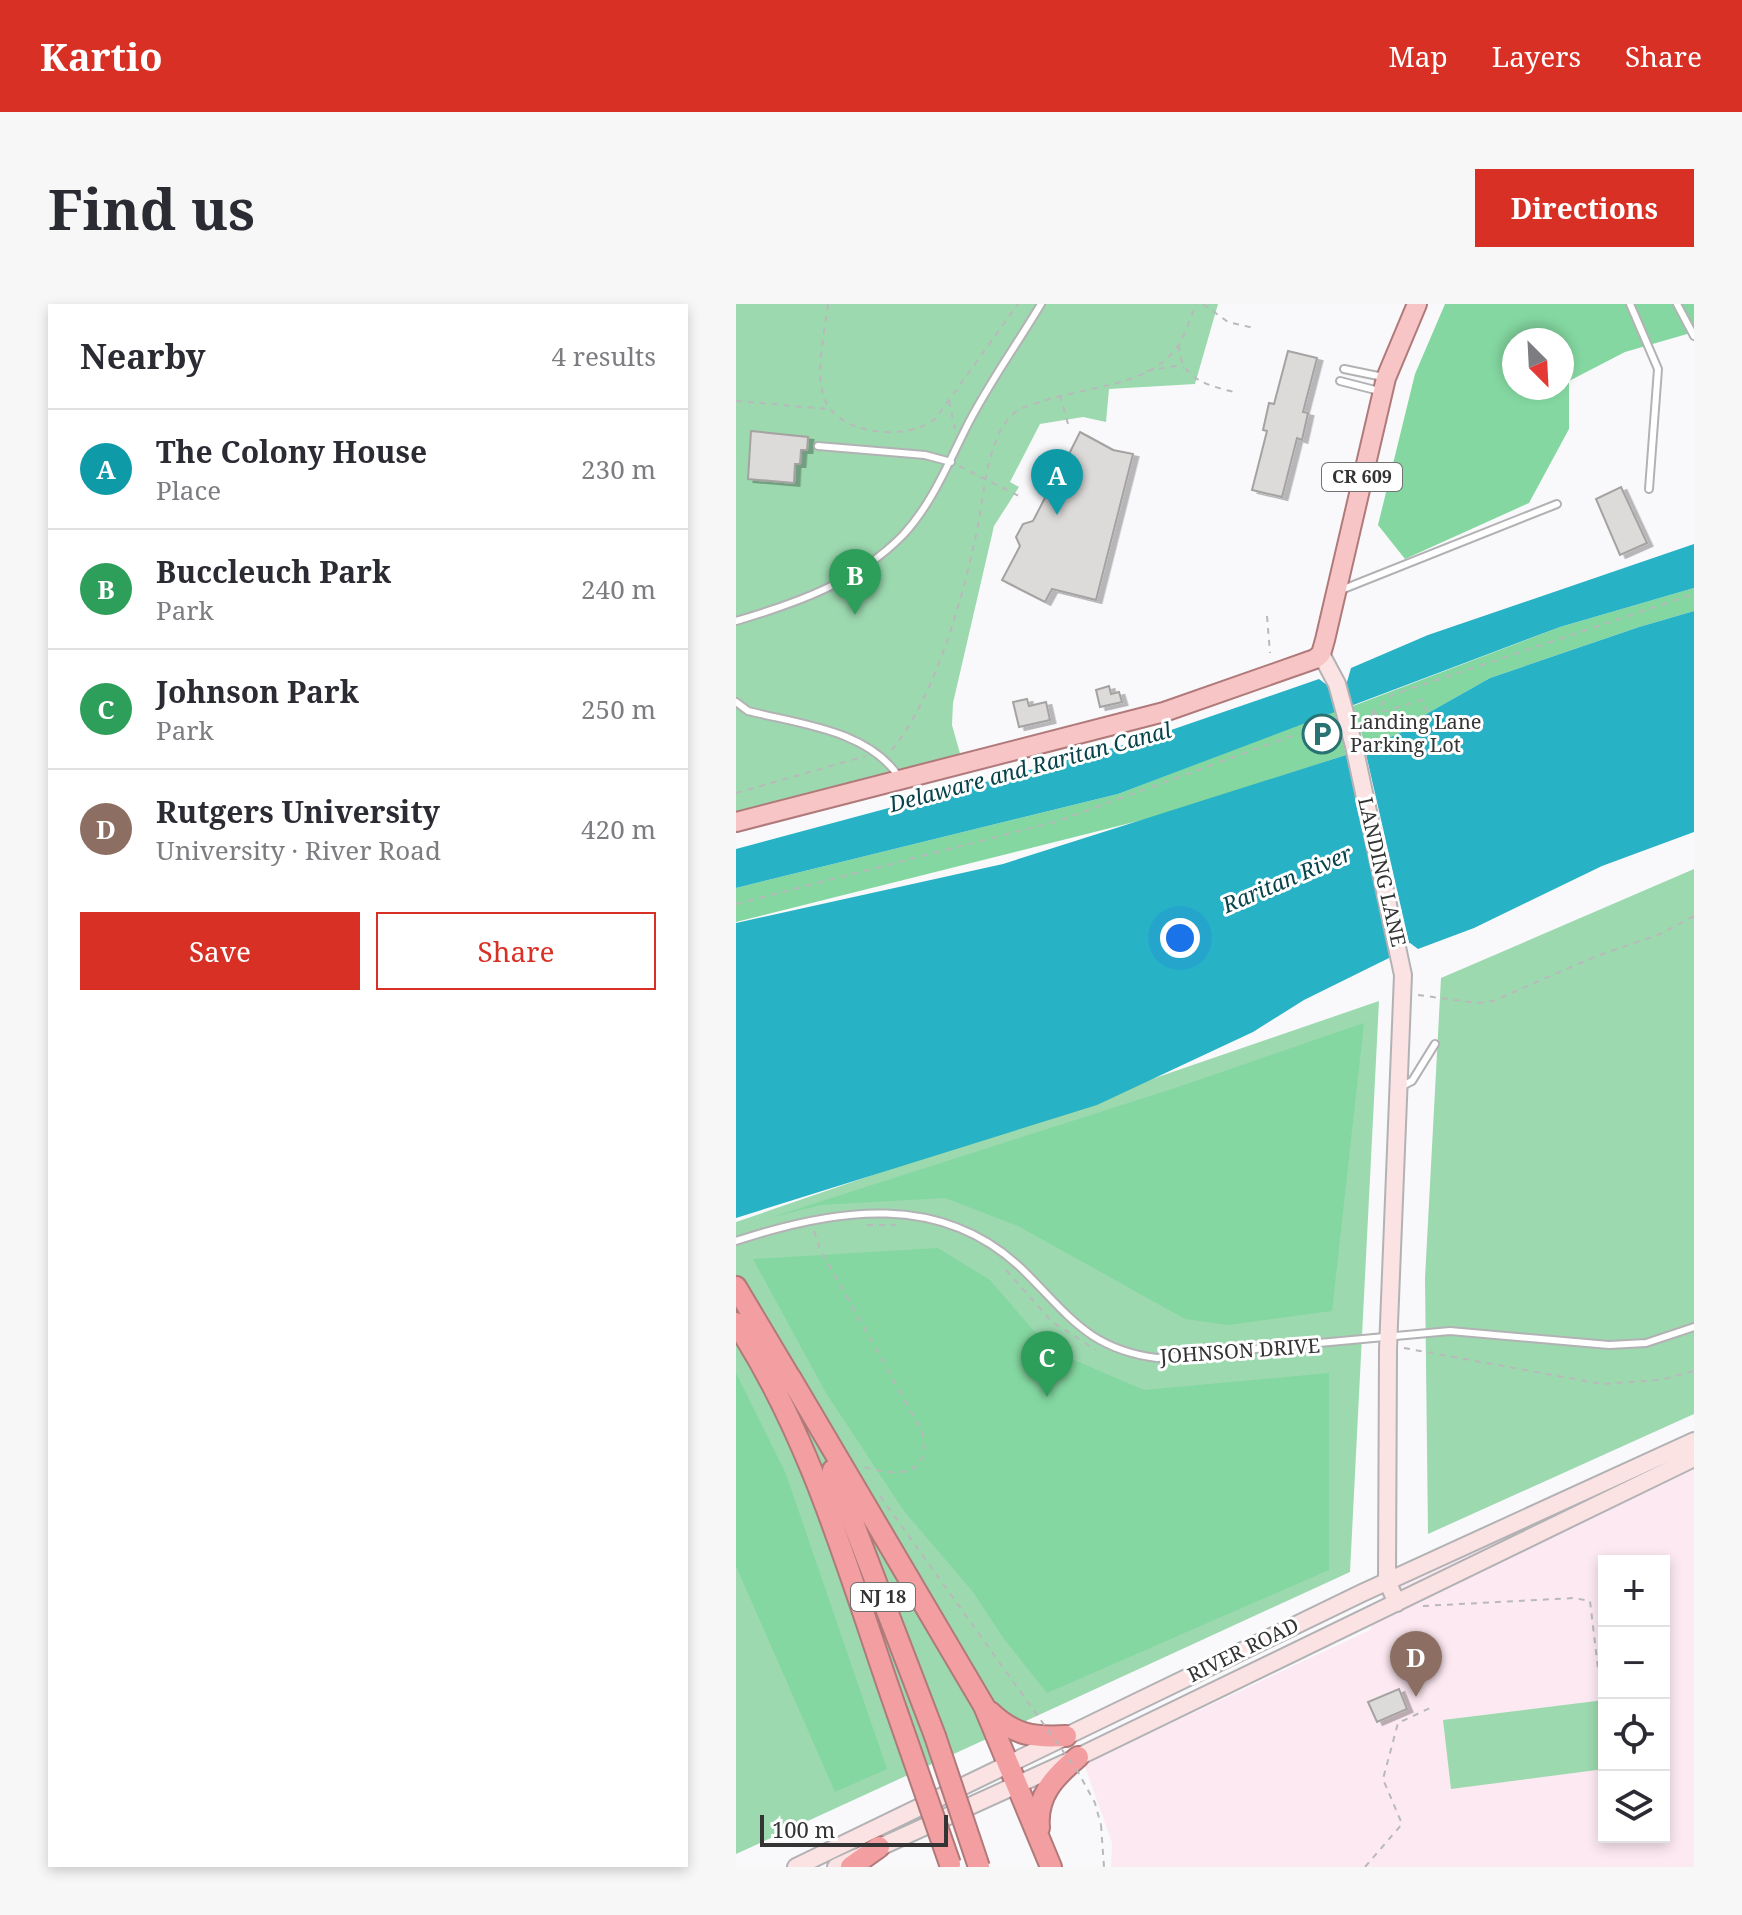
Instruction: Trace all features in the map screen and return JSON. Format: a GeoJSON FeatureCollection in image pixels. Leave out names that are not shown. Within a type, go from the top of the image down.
{"type":"FeatureCollection","features":[{"type":"Feature","properties":{"kind":"highway"},"geometry":{"type":"LineString","coordinates":[[736,1287],[790,1377],[832,1458],[984,1706],[1051,1867]]}},
{"type":"Feature","properties":{"kind":"highway","name":"NJ 18"},"geometry":{"type":"LineString","coordinates":[[736,1323],[777,1397],[804,1456],[951,1866]]}},
{"type":"Feature","properties":{"kind":"highway","name":"NJ 18"},"geometry":{"type":"LineString","coordinates":[[832,1458],[935,1736],[979,1867]]}},
{"type":"Feature","properties":{"kind":"highway"},"geometry":{"type":"LineString","coordinates":[[984,1706],[1008,1729],[1022,1735],[1066,1736]]}},
{"type":"Feature","properties":{"kind":"highway"},"geometry":{"type":"LineString","coordinates":[[1040,1840],[1038,1815],[1045,1790],[1078,1757]]}},
{"type":"Feature","properties":{"kind":"highway"},"geometry":{"type":"LineString","coordinates":[[851,1867],[879,1847]]}},
{"type":"Feature","properties":{"kind":"main road","name":"CR 609"},"geometry":{"type":"LineString","coordinates":[[1321,654],[1385,385],[1417,304]]}},
{"type":"Feature","properties":{"kind":"main road","name":"LANDING LANE"},"geometry":{"type":"LineString","coordinates":[[1321,654],[1337,684],[1351,725],[1400,949],[1403,997],[1389,1339],[1387,1581],[1397,1603]]}},
{"type":"Feature","properties":{"kind":"main road"},"geometry":{"type":"LineString","coordinates":[[736,822],[1164,712],[1307,664],[1321,654]]}},
{"type":"Feature","properties":{"kind":"main road","name":"RIVER ROAD"},"geometry":{"type":"LineString","coordinates":[[836,1867],[1015,1775],[1066,1736],[1387,1581],[1694,1441]]}},
{"type":"Feature","properties":{"kind":"main road","name":"RIVER ROAD"},"geometry":{"type":"LineString","coordinates":[[796,1867],[1015,1775],[1078,1757],[1694,1458]]}},
{"type":"Feature","properties":{"kind":"lane"},"geometry":{"type":"LineString","coordinates":[[736,621],[807,599],[866,566],[904,534],[951,462],[1041,304]]}},
{"type":"Feature","properties":{"kind":"lane"},"geometry":{"type":"LineString","coordinates":[[1630,304],[1658,369],[1649,489]]}},
{"type":"Feature","properties":{"kind":"lane"},"geometry":{"type":"LineString","coordinates":[[1677,304],[1694,336]]}},
{"type":"Feature","properties":{"kind":"lane"},"geometry":{"type":"LineString","coordinates":[[1344,369],[1385,385]]}},
{"type":"Feature","properties":{"kind":"lane"},"geometry":{"type":"LineString","coordinates":[[1340,381],[1385,385]]}},
{"type":"Feature","properties":{"kind":"lane"},"geometry":{"type":"LineString","coordinates":[[818,446],[925,455],[951,462]]}},
{"type":"Feature","properties":{"kind":"lane"},"geometry":{"type":"LineString","coordinates":[[1334,592],[1557,504]]}},
{"type":"Feature","properties":{"kind":"lane"},"geometry":{"type":"LineString","coordinates":[[736,702],[748,711],[866,744],[891,765],[901,780]]}},
{"type":"Feature","properties":{"kind":"lane"},"geometry":{"type":"LineString","coordinates":[[1307,731],[1351,725]]}},
{"type":"Feature","properties":{"kind":"lane"},"geometry":{"type":"LineString","coordinates":[[1399,1088],[1412,1081],[1435,1044]]}},
{"type":"Feature","properties":{"kind":"lane","name":"JOHNSON DRIVE"},"geometry":{"type":"LineString","coordinates":[[736,1241],[837,1216],[904,1215],[952,1223],[998,1247],[1064,1316],[1089,1336],[1119,1350],[1165,1358],[1450,1331],[1481,1331],[1609,1345],[1646,1343],[1694,1327]]}},
{"type":"Feature","properties":{"kind":"path"},"geometry":{"type":"LineString","coordinates":[[828,304],[823,395],[830,410]]}},
{"type":"Feature","properties":{"kind":"path"},"geometry":{"type":"LineString","coordinates":[[736,401],[830,410],[868,430],[913,431],[925,428],[949,401],[1018,304]]}},
{"type":"Feature","properties":{"kind":"path"},"geometry":{"type":"LineString","coordinates":[[892,750],[917,716],[953,622],[992,455],[1011,416],[1060,395],[1109,385],[1160,362],[1179,343],[1196,304]]}},
{"type":"Feature","properties":{"kind":"path"},"geometry":{"type":"LineString","coordinates":[[1203,304],[1228,322],[1254,328]]}},
{"type":"Feature","properties":{"kind":"path"},"geometry":{"type":"LineString","coordinates":[[1179,343],[1185,369]]}},
{"type":"Feature","properties":{"kind":"path"},"geometry":{"type":"LineString","coordinates":[[1143,372],[1175,366],[1185,369],[1202,383],[1238,393]]}},
{"type":"Feature","properties":{"kind":"path"},"geometry":{"type":"LineString","coordinates":[[1060,395],[1068,424]]}},
{"type":"Feature","properties":{"kind":"path"},"geometry":{"type":"LineString","coordinates":[[949,401],[959,446]]}},
{"type":"Feature","properties":{"kind":"path"},"geometry":{"type":"LineString","coordinates":[[951,462],[1019,496]]}},
{"type":"Feature","properties":{"kind":"path"},"geometry":{"type":"LineString","coordinates":[[1370,715],[1392,695],[1694,594]]}},
{"type":"Feature","properties":{"kind":"path"},"geometry":{"type":"LineString","coordinates":[[1267,616],[1270,653]]}},
{"type":"Feature","properties":{"kind":"path"},"geometry":{"type":"LineString","coordinates":[[1351,725],[1370,715],[1422,700],[1428,713]]}},
{"type":"Feature","properties":{"kind":"path"},"geometry":{"type":"LineString","coordinates":[[1293,729],[1295,735]]}},
{"type":"Feature","properties":{"kind":"path"},"geometry":{"type":"LineString","coordinates":[[736,904],[1058,821],[1307,731]]}},
{"type":"Feature","properties":{"kind":"path"},"geometry":{"type":"LineString","coordinates":[[736,793],[866,756]]}},
{"type":"Feature","properties":{"kind":"path"},"geometry":{"type":"LineString","coordinates":[[1415,995],[1477,1003],[1493,1001],[1594,957],[1660,934],[1694,916]]}},
{"type":"Feature","properties":{"kind":"path"},"geometry":{"type":"LineString","coordinates":[[855,1225],[908,1226]]}},
{"type":"Feature","properties":{"kind":"path"},"geometry":{"type":"LineString","coordinates":[[814,1229],[820,1249],[922,1431],[925,1446],[921,1460],[912,1470],[900,1474],[885,1474],[857,1465]]}},
{"type":"Feature","properties":{"kind":"path"},"geometry":{"type":"LineString","coordinates":[[1000,1265],[1051,1321],[1089,1348],[1105,1352]]}},
{"type":"Feature","properties":{"kind":"path"},"geometry":{"type":"LineString","coordinates":[[1407,1348],[1577,1382],[1632,1383],[1694,1371]]}},
{"type":"Feature","properties":{"kind":"path"},"geometry":{"type":"LineString","coordinates":[[880,1496],[1078,1772],[1095,1803],[1101,1825],[1104,1867]]}},
{"type":"Feature","properties":{"kind":"path"},"geometry":{"type":"LineString","coordinates":[[1420,1606],[1574,1598],[1590,1601],[1598,1668]]}},
{"type":"Feature","properties":{"kind":"path"},"geometry":{"type":"LineString","coordinates":[[1365,1867],[1402,1824],[1383,1779],[1398,1723],[1430,1708]]}},
{"type":"Feature","properties":{"kind":"shaded area"},"geometry":{"type":"Polygon","coordinates":[[[1694,1449],[1694,1867],[1111,1867],[1112,1843],[1084,1764],[1370,1630],[1387,1581],[1694,1449]]]}},
{"type":"Feature","properties":{"kind":"green space"},"geometry":{"type":"Polygon","coordinates":[[[736,304],[1218,304],[1195,384],[1109,389],[1106,422],[1083,417],[1040,424],[1010,482],[1019,487],[994,526],[953,703],[952,725],[961,757],[736,814],[736,304]]]}},
{"type":"Feature","properties":{"kind":"green space"},"geometry":{"type":"Polygon","coordinates":[[[1445,304],[1694,304],[1694,332],[1625,352],[1574,378],[1574,328],[1502,328],[1502,400],[1569,400],[1569,429],[1529,503],[1405,559],[1378,525],[1415,374],[1445,304]]]}},
{"type":"Feature","properties":{"kind":"green space"},"geometry":{"type":"Polygon","coordinates":[[[1694,588],[1694,611],[1490,678],[1428,713],[1409,729],[1366,748],[1353,706],[1560,627],[1694,588]]]}},
{"type":"Feature","properties":{"kind":"green space"},"geometry":{"type":"Polygon","coordinates":[[[1336,711],[1346,755],[1162,815],[736,922],[736,888],[1118,794],[1336,711]]]}},
{"type":"Feature","properties":{"kind":"green space"},"geometry":{"type":"Polygon","coordinates":[[[1694,869],[1694,1414],[1428,1534],[1425,1278],[1441,978],[1694,869]]]}},
{"type":"Feature","properties":{"kind":"green space"},"geometry":{"type":"Polygon","coordinates":[[[1379,1001],[1350,1572],[736,1854],[736,1222],[1379,1001]]]}},
{"type":"Feature","properties":{"kind":"green space"},"geometry":{"type":"Polygon","coordinates":[[[1364,1023],[1332,1311],[1228,1325],[1185,1319],[1018,1226],[945,1198],[821,1205],[769,1218],[1175,1088],[1364,1023]]]}},
{"type":"Feature","properties":{"kind":"green space"},"geometry":{"type":"Polygon","coordinates":[[[938,1248],[990,1280],[1033,1330],[1074,1360],[1144,1390],[1329,1373],[1329,1570],[1047,1693],[1004,1639],[973,1592],[904,1511],[826,1393],[753,1259],[938,1248]]]}},
{"type":"Feature","properties":{"kind":"green space"},"geometry":{"type":"Polygon","coordinates":[[[736,1373],[786,1474],[887,1769],[835,1792],[736,1566],[736,1373]]]}},
{"type":"Feature","properties":{"kind":"green space"},"geometry":{"type":"Polygon","coordinates":[[[1598,1701],[1598,1770],[1451,1789],[1443,1720],[1598,1701]]]}},
{"type":"Feature","properties":{"kind":"water"},"geometry":{"type":"Polygon","coordinates":[[[1694,544],[1694,588],[1560,627],[1118,794],[736,888],[736,849],[1142,740],[1319,679],[1331,688],[1347,682],[1351,668],[1428,635],[1694,544]]]}},
{"type":"Feature","properties":{"kind":"water","name":"Raritan River"},"geometry":{"type":"Polygon","coordinates":[[[1694,611],[1694,832],[1602,866],[1474,928],[1418,949],[1410,943],[1390,948],[1391,957],[1304,1000],[1253,1032],[1097,1105],[736,1218],[736,923],[1003,864],[1346,755],[1352,760],[1365,756],[1366,748],[1409,729],[1428,713],[1490,678],[1694,611]]]}},
{"type":"Feature","properties":{"kind":"pier"},"geometry":{"type":"Polygon","coordinates":[[[1364,745],[1410,947],[1392,951],[1362,753],[1364,745]]]}},
{"type":"Feature","properties":{"kind":"building"},"geometry":{"type":"Polygon","coordinates":[[[1288,351],[1317,358],[1303,412],[1308,413],[1302,440],[1297,438],[1282,497],[1252,490],[1267,431],[1263,430],[1269,403],[1274,404],[1288,351]]]}},
{"type":"Feature","properties":{"kind":"building"},"geometry":{"type":"Polygon","coordinates":[[[751,431],[808,437],[807,450],[801,450],[800,464],[795,464],[794,483],[748,479],[751,431]]]}},
{"type":"Feature","properties":{"kind":"building"},"geometry":{"type":"Polygon","coordinates":[[[1080,432],[1113,450],[1133,454],[1096,600],[1052,589],[1045,602],[1002,580],[1020,546],[1016,537],[1023,524],[1033,521],[1049,490],[1045,481],[1053,467],[1063,466],[1080,432]]]}},
{"type":"Feature","properties":{"kind":"building"},"geometry":{"type":"Polygon","coordinates":[[[1621,487],[1647,543],[1620,555],[1596,499],[1621,487]]]}},
{"type":"Feature","properties":{"kind":"building"},"geometry":{"type":"Polygon","coordinates":[[[1109,686],[1111,694],[1119,692],[1122,702],[1100,707],[1096,690],[1109,686]]]}},
{"type":"Feature","properties":{"kind":"building"},"geometry":{"type":"Polygon","coordinates":[[[1027,699],[1029,706],[1046,702],[1050,720],[1019,727],[1013,702],[1027,699]]]}},
{"type":"Feature","properties":{"kind":"building"},"geometry":{"type":"Polygon","coordinates":[[[1399,1689],[1407,1709],[1377,1722],[1368,1702],[1399,1689]]]}},
{"type":"Feature","properties":{"kind":"place","name":"The Colony House"},"geometry":{"type":"Point","coordinates":[1057,515]}},
{"type":"Feature","properties":{"kind":"place","name":"Buccleuch Park"},"geometry":{"type":"Point","coordinates":[855,615]}},
{"type":"Feature","properties":{"kind":"place","name":"Landing Lane Parking Lot"},"geometry":{"type":"Point","coordinates":[1322,734]}},
{"type":"Feature","properties":{"kind":"place","name":"Johnson Park"},"geometry":{"type":"Point","coordinates":[1047,1397]}},
{"type":"Feature","properties":{"kind":"place","name":"Rutgers University"},"geometry":{"type":"Point","coordinates":[1416,1697]}},
{"type":"Feature","properties":{"kind":"water label","name":"Delaware and Raritan Canal"},"geometry":{"type":"Point","coordinates":[1030,767]}}]}
